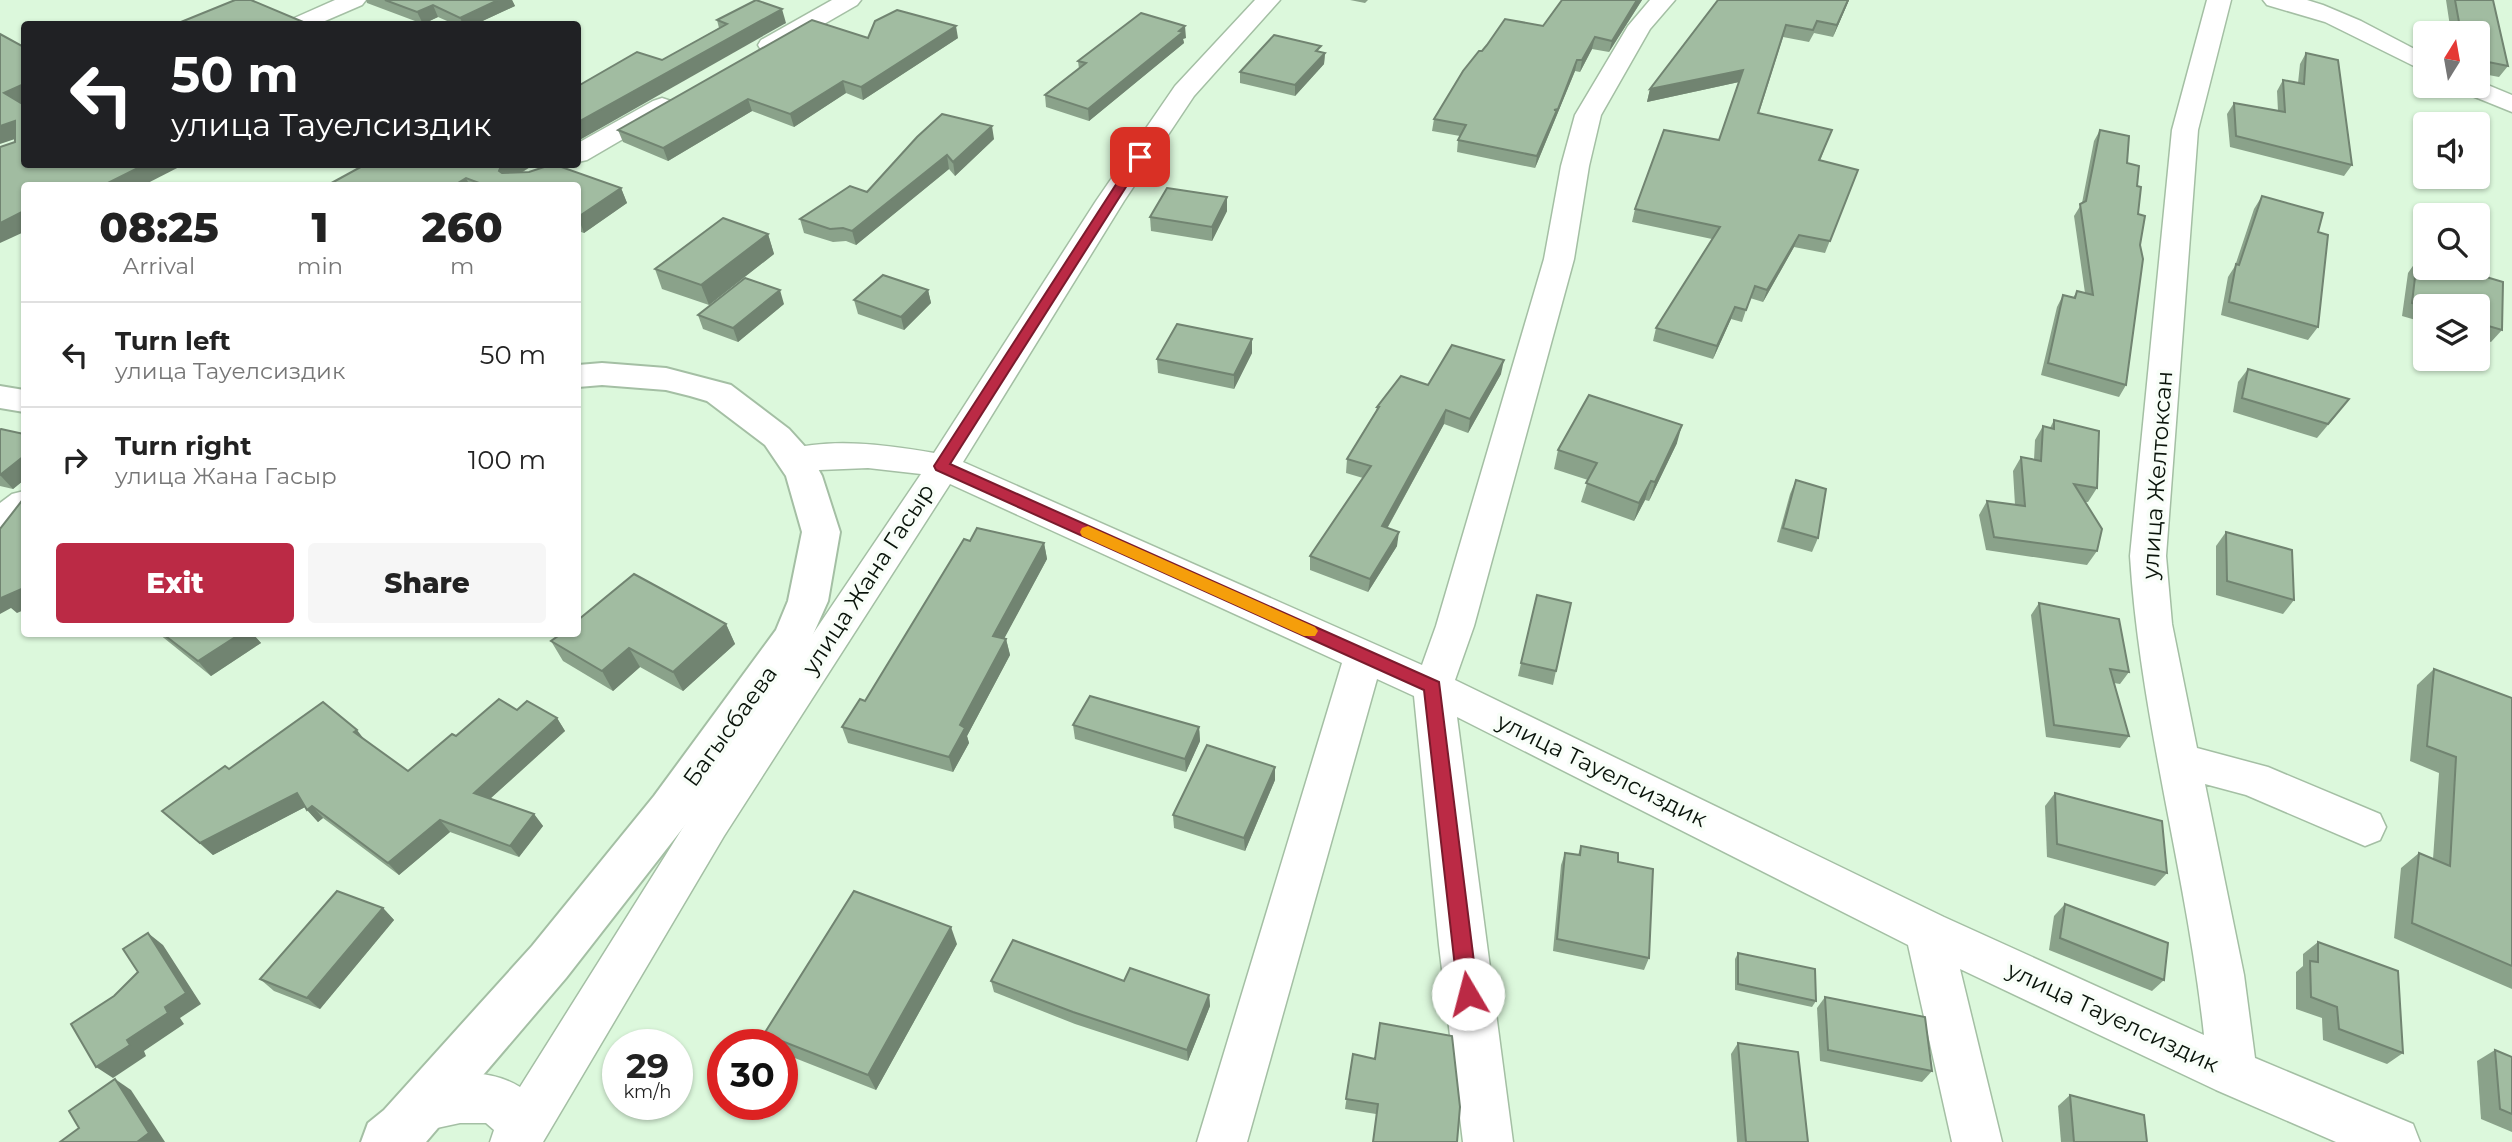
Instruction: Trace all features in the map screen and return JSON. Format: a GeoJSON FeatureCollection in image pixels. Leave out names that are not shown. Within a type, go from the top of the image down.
{"type":"FeatureCollection","features":[{"type":"Feature","properties":{"kind":"street"},"geometry":{"type":"LineString","coordinates":[[307,21],[355,0]]}},
{"type":"Feature","properties":{"kind":"street"},"geometry":{"type":"LineString","coordinates":[[750,56],[849,0]]}},
{"type":"Feature","properties":{"kind":"street","name":"улица Жана Гасыр"},"geometry":{"type":"LineString","coordinates":[[517,1138],[709,822],[851,608],[941,466],[965,434],[1110,201],[1184,91],[1268,0]]}},
{"type":"Feature","properties":{"kind":"street"},"geometry":{"type":"LineString","coordinates":[[1488,1142],[1462,945],[1433,687],[1455,626],[1559,259],[1575,166],[1588,115],[1640,26],[1663,0]]}},
{"type":"Feature","properties":{"kind":"street","name":"улица Желтоксан"},"geometry":{"type":"LineString","coordinates":[[2219,0],[2185,130],[2148,556],[2153,624],[2221,975],[2233,1073]]}},
{"type":"Feature","properties":{"kind":"street"},"geometry":{"type":"LineString","coordinates":[[2275,0],[2311,10],[2354,28],[2413,58]]}},
{"type":"Feature","properties":{"kind":"street"},"geometry":{"type":"LineString","coordinates":[[581,152],[681,95]]}},
{"type":"Feature","properties":{"kind":"street"},"geometry":{"type":"LineString","coordinates":[[2490,95],[2512,104]]}},
{"type":"Feature","properties":{"kind":"street","name":"Багысбаева"},"geometry":{"type":"LineString","coordinates":[[387,1142],[423,1106],[549,962],[670,810],[793,637],[808,601],[821,532],[804,476],[795,458],[777,437],[719,393],[666,379],[602,374],[581,376]]}},
{"type":"Feature","properties":{"kind":"street"},"geometry":{"type":"LineString","coordinates":[[0,397],[21,400]]}},
{"type":"Feature","properties":{"kind":"street","name":"улица Тауелсиздик"},"geometry":{"type":"LineString","coordinates":[[795,458],[835,453],[941,466],[1433,687],[1928,932],[2233,1073],[2395,1142]]}},
{"type":"Feature","properties":{"kind":"street"},"geometry":{"type":"LineString","coordinates":[[0,521],[21,505]]}},
{"type":"Feature","properties":{"kind":"street"},"geometry":{"type":"LineString","coordinates":[[808,601],[821,607],[851,608]]}},
{"type":"Feature","properties":{"kind":"street"},"geometry":{"type":"LineString","coordinates":[[1222,1142],[1364,656]]}},
{"type":"Feature","properties":{"kind":"street"},"geometry":{"type":"LineString","coordinates":[[2181,761],[2253,779],[2365,827]]}},
{"type":"Feature","properties":{"kind":"street"},"geometry":{"type":"LineString","coordinates":[[670,810],[687,807],[703,810],[709,822]]}},
{"type":"Feature","properties":{"kind":"street"},"geometry":{"type":"LineString","coordinates":[[1928,932],[1977,1142]]}},
{"type":"Feature","properties":{"kind":"street"},"geometry":{"type":"LineString","coordinates":[[423,1106],[474,1097],[498,1102],[516,1117],[517,1138]]}},
{"type":"Feature","properties":{"kind":"building"},"geometry":{"type":"Polygon","coordinates":[[[235,0],[251,0],[301,21],[183,21],[235,0]]]}},
{"type":"Feature","properties":{"kind":"building"},"geometry":{"type":"Polygon","coordinates":[[[385,0],[498,0],[460,18],[433,5],[417,12],[385,0]]]}},
{"type":"Feature","properties":{"kind":"building"},"geometry":{"type":"Polygon","coordinates":[[[756,0],[782,9],[581,120],[581,84],[637,52],[662,60],[727,24],[717,20],[756,0]]]}},
{"type":"Feature","properties":{"kind":"building"},"geometry":{"type":"Polygon","coordinates":[[[1562,0],[1637,0],[1612,41],[1595,37],[1582,60],[1577,60],[1537,156],[1458,140],[1466,125],[1434,119],[1463,71],[1487,45],[1505,19],[1543,26],[1562,0]]]}},
{"type":"Feature","properties":{"kind":"building"},"geometry":{"type":"Polygon","coordinates":[[[1718,0],[1848,0],[1837,25],[1817,21],[1813,30],[1786,25],[1758,113],[1832,130],[1819,160],[1858,170],[1830,241],[1799,235],[1767,290],[1755,286],[1746,310],[1735,307],[1717,346],[1656,328],[1720,227],[1635,209],[1664,130],[1719,140],[1743,70],[1650,89],[1718,0]]]}},
{"type":"Feature","properties":{"kind":"building"},"geometry":{"type":"Polygon","coordinates":[[[2455,0],[2493,0],[2508,66],[2490,62],[2490,21],[2459,21],[2455,0]]]}},
{"type":"Feature","properties":{"kind":"building"},"geometry":{"type":"Polygon","coordinates":[[[897,10],[956,26],[861,87],[843,81],[790,114],[748,99],[663,148],[618,130],[812,20],[868,38],[875,21],[897,10]]]}},
{"type":"Feature","properties":{"kind":"building"},"geometry":{"type":"Polygon","coordinates":[[[1141,13],[1185,26],[1179,31],[1183,32],[1088,109],[1045,95],[1086,63],[1078,61],[1141,13]]]}},
{"type":"Feature","properties":{"kind":"building"},"geometry":{"type":"Polygon","coordinates":[[[0,34],[21,45],[21,85],[4,93],[21,103],[21,168],[138,168],[110,182],[21,182],[21,212],[0,223],[0,147],[15,142],[15,121],[0,126],[0,34]]]}},
{"type":"Feature","properties":{"kind":"building"},"geometry":{"type":"Polygon","coordinates":[[[1274,35],[1321,46],[1316,51],[1325,53],[1295,85],[1240,72],[1274,35]]]}},
{"type":"Feature","properties":{"kind":"building"},"geometry":{"type":"Polygon","coordinates":[[[2306,53],[2338,60],[2352,165],[2236,136],[2234,103],[2285,112],[2283,80],[2304,84],[2306,53]]]}},
{"type":"Feature","properties":{"kind":"building"},"geometry":{"type":"Polygon","coordinates":[[[942,114],[992,126],[953,162],[947,155],[852,231],[843,228],[830,229],[800,219],[850,186],[867,192],[942,114]]]}},
{"type":"Feature","properties":{"kind":"building"},"geometry":{"type":"Polygon","coordinates":[[[2100,130],[2129,136],[2127,163],[2139,166],[2137,186],[2141,187],[2138,214],[2145,216],[2140,245],[2143,259],[2126,385],[2048,363],[2063,295],[2075,298],[2077,291],[2093,295],[2080,204],[2086,201],[2100,130]]]}},
{"type":"Feature","properties":{"kind":"building"},"geometry":{"type":"Polygon","coordinates":[[[359,168],[500,168],[499,171],[502,173],[564,168],[621,188],[581,215],[581,182],[476,182],[466,178],[460,182],[333,182],[359,168]]]}},
{"type":"Feature","properties":{"kind":"building"},"geometry":{"type":"Polygon","coordinates":[[[1167,188],[1227,197],[1212,227],[1150,217],[1167,188]]]}},
{"type":"Feature","properties":{"kind":"building"},"geometry":{"type":"Polygon","coordinates":[[[2262,196],[2323,213],[2318,232],[2328,235],[2318,327],[2229,302],[2236,264],[2239,265],[2262,196]]]}},
{"type":"Feature","properties":{"kind":"building"},"geometry":{"type":"Polygon","coordinates":[[[723,218],[768,234],[701,285],[655,269],[723,218]]]}},
{"type":"Feature","properties":{"kind":"building"},"geometry":{"type":"Polygon","coordinates":[[[883,275],[928,290],[901,317],[854,300],[883,275]]]}},
{"type":"Feature","properties":{"kind":"building"},"geometry":{"type":"Polygon","coordinates":[[[745,278],[780,290],[733,328],[698,315],[745,278]]]}},
{"type":"Feature","properties":{"kind":"building"},"geometry":{"type":"Polygon","coordinates":[[[2490,278],[2503,282],[2502,330],[2490,326],[2490,294],[2413,294],[2415,280],[2490,278]]]}},
{"type":"Feature","properties":{"kind":"building"},"geometry":{"type":"Polygon","coordinates":[[[1177,324],[1252,339],[1234,375],[1157,359],[1177,324]]]}},
{"type":"Feature","properties":{"kind":"building"},"geometry":{"type":"Polygon","coordinates":[[[1452,345],[1504,360],[1470,419],[1446,410],[1382,526],[1399,532],[1370,579],[1310,556],[1371,466],[1347,459],[1377,407],[1401,376],[1428,385],[1452,345]]]}},
{"type":"Feature","properties":{"kind":"building"},"geometry":{"type":"Polygon","coordinates":[[[2248,369],[2349,399],[2328,424],[2242,398],[2248,369]]]}},
{"type":"Feature","properties":{"kind":"building"},"geometry":{"type":"Polygon","coordinates":[[[1589,395],[1682,425],[1655,482],[1651,481],[1639,503],[1586,483],[1597,463],[1558,450],[1589,395]]]}},
{"type":"Feature","properties":{"kind":"building"},"geometry":{"type":"Polygon","coordinates":[[[2054,420],[2099,431],[2097,488],[2074,484],[2102,529],[2097,551],[1994,537],[1987,501],[2025,506],[2021,457],[2041,461],[2043,426],[2054,429],[2054,420]]]}},
{"type":"Feature","properties":{"kind":"building"},"geometry":{"type":"Polygon","coordinates":[[[0,430],[21,433],[21,458],[0,475],[0,430]]]}},
{"type":"Feature","properties":{"kind":"building"},"geometry":{"type":"Polygon","coordinates":[[[1796,480],[1826,489],[1818,538],[1783,528],[1796,480]]]}},
{"type":"Feature","properties":{"kind":"building"},"geometry":{"type":"Polygon","coordinates":[[[21,502],[21,589],[1,598],[0,597],[0,529],[21,502]]]}},
{"type":"Feature","properties":{"kind":"building"},"geometry":{"type":"Polygon","coordinates":[[[977,528],[1044,543],[993,636],[1006,639],[960,725],[965,728],[949,757],[842,727],[860,699],[865,701],[964,539],[970,541],[977,528]]]}},
{"type":"Feature","properties":{"kind":"building"},"geometry":{"type":"Polygon","coordinates":[[[2226,532],[2292,550],[2294,600],[2227,581],[2226,532]]]}},
{"type":"Feature","properties":{"kind":"building"},"geometry":{"type":"Polygon","coordinates":[[[634,574],[726,624],[673,672],[629,648],[602,671],[551,641],[557,637],[581,637],[581,618],[634,574]]]}},
{"type":"Feature","properties":{"kind":"building"},"geometry":{"type":"Polygon","coordinates":[[[1537,595],[1571,603],[1556,671],[1521,663],[1537,595]]]}},
{"type":"Feature","properties":{"kind":"building"},"geometry":{"type":"Polygon","coordinates":[[[2039,603],[2119,619],[2129,672],[2110,669],[2129,736],[2054,725],[2039,603]]]}},
{"type":"Feature","properties":{"kind":"building"},"geometry":{"type":"Polygon","coordinates":[[[167,637],[235,637],[198,661],[167,637]]]}},
{"type":"Feature","properties":{"kind":"building"},"geometry":{"type":"Polygon","coordinates":[[[2434,669],[2512,698],[2512,966],[2412,923],[2419,853],[2450,866],[2456,757],[2427,746],[2434,669]]]}},
{"type":"Feature","properties":{"kind":"building"},"geometry":{"type":"Polygon","coordinates":[[[1090,696],[1199,727],[1185,759],[1073,725],[1090,696]]]}},
{"type":"Feature","properties":{"kind":"building"},"geometry":{"type":"Polygon","coordinates":[[[499,699],[517,710],[527,701],[557,718],[474,793],[534,814],[510,846],[440,820],[388,863],[312,806],[307,810],[297,793],[200,843],[162,811],[225,766],[229,769],[323,702],[357,730],[354,732],[408,771],[452,734],[456,736],[499,699]]]}},
{"type":"Feature","properties":{"kind":"building"},"geometry":{"type":"Polygon","coordinates":[[[1207,745],[1275,767],[1244,838],[1173,815],[1207,745]]]}},
{"type":"Feature","properties":{"kind":"building"},"geometry":{"type":"Polygon","coordinates":[[[2055,793],[2162,821],[2167,873],[2057,844],[2055,793]]]}},
{"type":"Feature","properties":{"kind":"building"},"geometry":{"type":"Polygon","coordinates":[[[1581,846],[1618,853],[1618,862],[1653,869],[1649,958],[1557,939],[1565,853],[1580,855],[1581,846]]]}},
{"type":"Feature","properties":{"kind":"building"},"geometry":{"type":"Polygon","coordinates":[[[337,891],[383,908],[307,998],[260,979],[337,891]]]}},
{"type":"Feature","properties":{"kind":"building"},"geometry":{"type":"Polygon","coordinates":[[[854,891],[951,927],[868,1075],[798,1047],[798,1029],[767,1029],[854,891]]]}},
{"type":"Feature","properties":{"kind":"building"},"geometry":{"type":"Polygon","coordinates":[[[2065,904],[2168,943],[2164,980],[2060,938],[2065,904]]]}},
{"type":"Feature","properties":{"kind":"building"},"geometry":{"type":"Polygon","coordinates":[[[148,933],[186,993],[165,1007],[168,1013],[127,1040],[130,1045],[96,1067],[71,1024],[114,996],[138,972],[123,949],[148,933]]]}},
{"type":"Feature","properties":{"kind":"building"},"geometry":{"type":"Polygon","coordinates":[[[1013,940],[1124,981],[1130,968],[1209,995],[1187,1050],[991,981],[1013,940]]]}},
{"type":"Feature","properties":{"kind":"building"},"geometry":{"type":"Polygon","coordinates":[[[2318,942],[2398,971],[2403,1053],[2339,1029],[2337,1007],[2311,997],[2310,961],[2318,962],[2318,942]]]}},
{"type":"Feature","properties":{"kind":"building"},"geometry":{"type":"Polygon","coordinates":[[[1738,953],[1815,969],[1816,1001],[1738,984],[1738,953]]]}},
{"type":"Feature","properties":{"kind":"building"},"geometry":{"type":"Polygon","coordinates":[[[1825,997],[1925,1017],[1932,1071],[1828,1050],[1825,997]]]}},
{"type":"Feature","properties":{"kind":"building"},"geometry":{"type":"Polygon","coordinates":[[[1380,1023],[1452,1036],[1460,1107],[1457,1142],[1373,1142],[1378,1104],[1346,1099],[1353,1054],[1375,1059],[1380,1023]]]}},
{"type":"Feature","properties":{"kind":"building"},"geometry":{"type":"Polygon","coordinates":[[[1738,1043],[1798,1052],[1808,1142],[1746,1142],[1738,1043]]]}},
{"type":"Feature","properties":{"kind":"building"},"geometry":{"type":"Polygon","coordinates":[[[2495,1050],[2512,1057],[2512,1114],[2500,1109],[2495,1050]]]}},
{"type":"Feature","properties":{"kind":"building"},"geometry":{"type":"Polygon","coordinates":[[[115,1079],[149,1133],[137,1142],[60,1142],[79,1128],[69,1111],[115,1079]]]}},
{"type":"Feature","properties":{"kind":"building"},"geometry":{"type":"Polygon","coordinates":[[[2070,1095],[2144,1115],[2147,1142],[2074,1142],[2070,1095]]]}},
{"type":"Feature","properties":{"kind":"slow traffic"},"geometry":{"type":"LineString","coordinates":[[1088,532],[1310,631]]}},
{"type":"Feature","properties":{"kind":"route"},"geometry":{"type":"LineString","coordinates":[[1140,157],[965,434],[941,466],[1433,687],[1468,994]]}}]}
